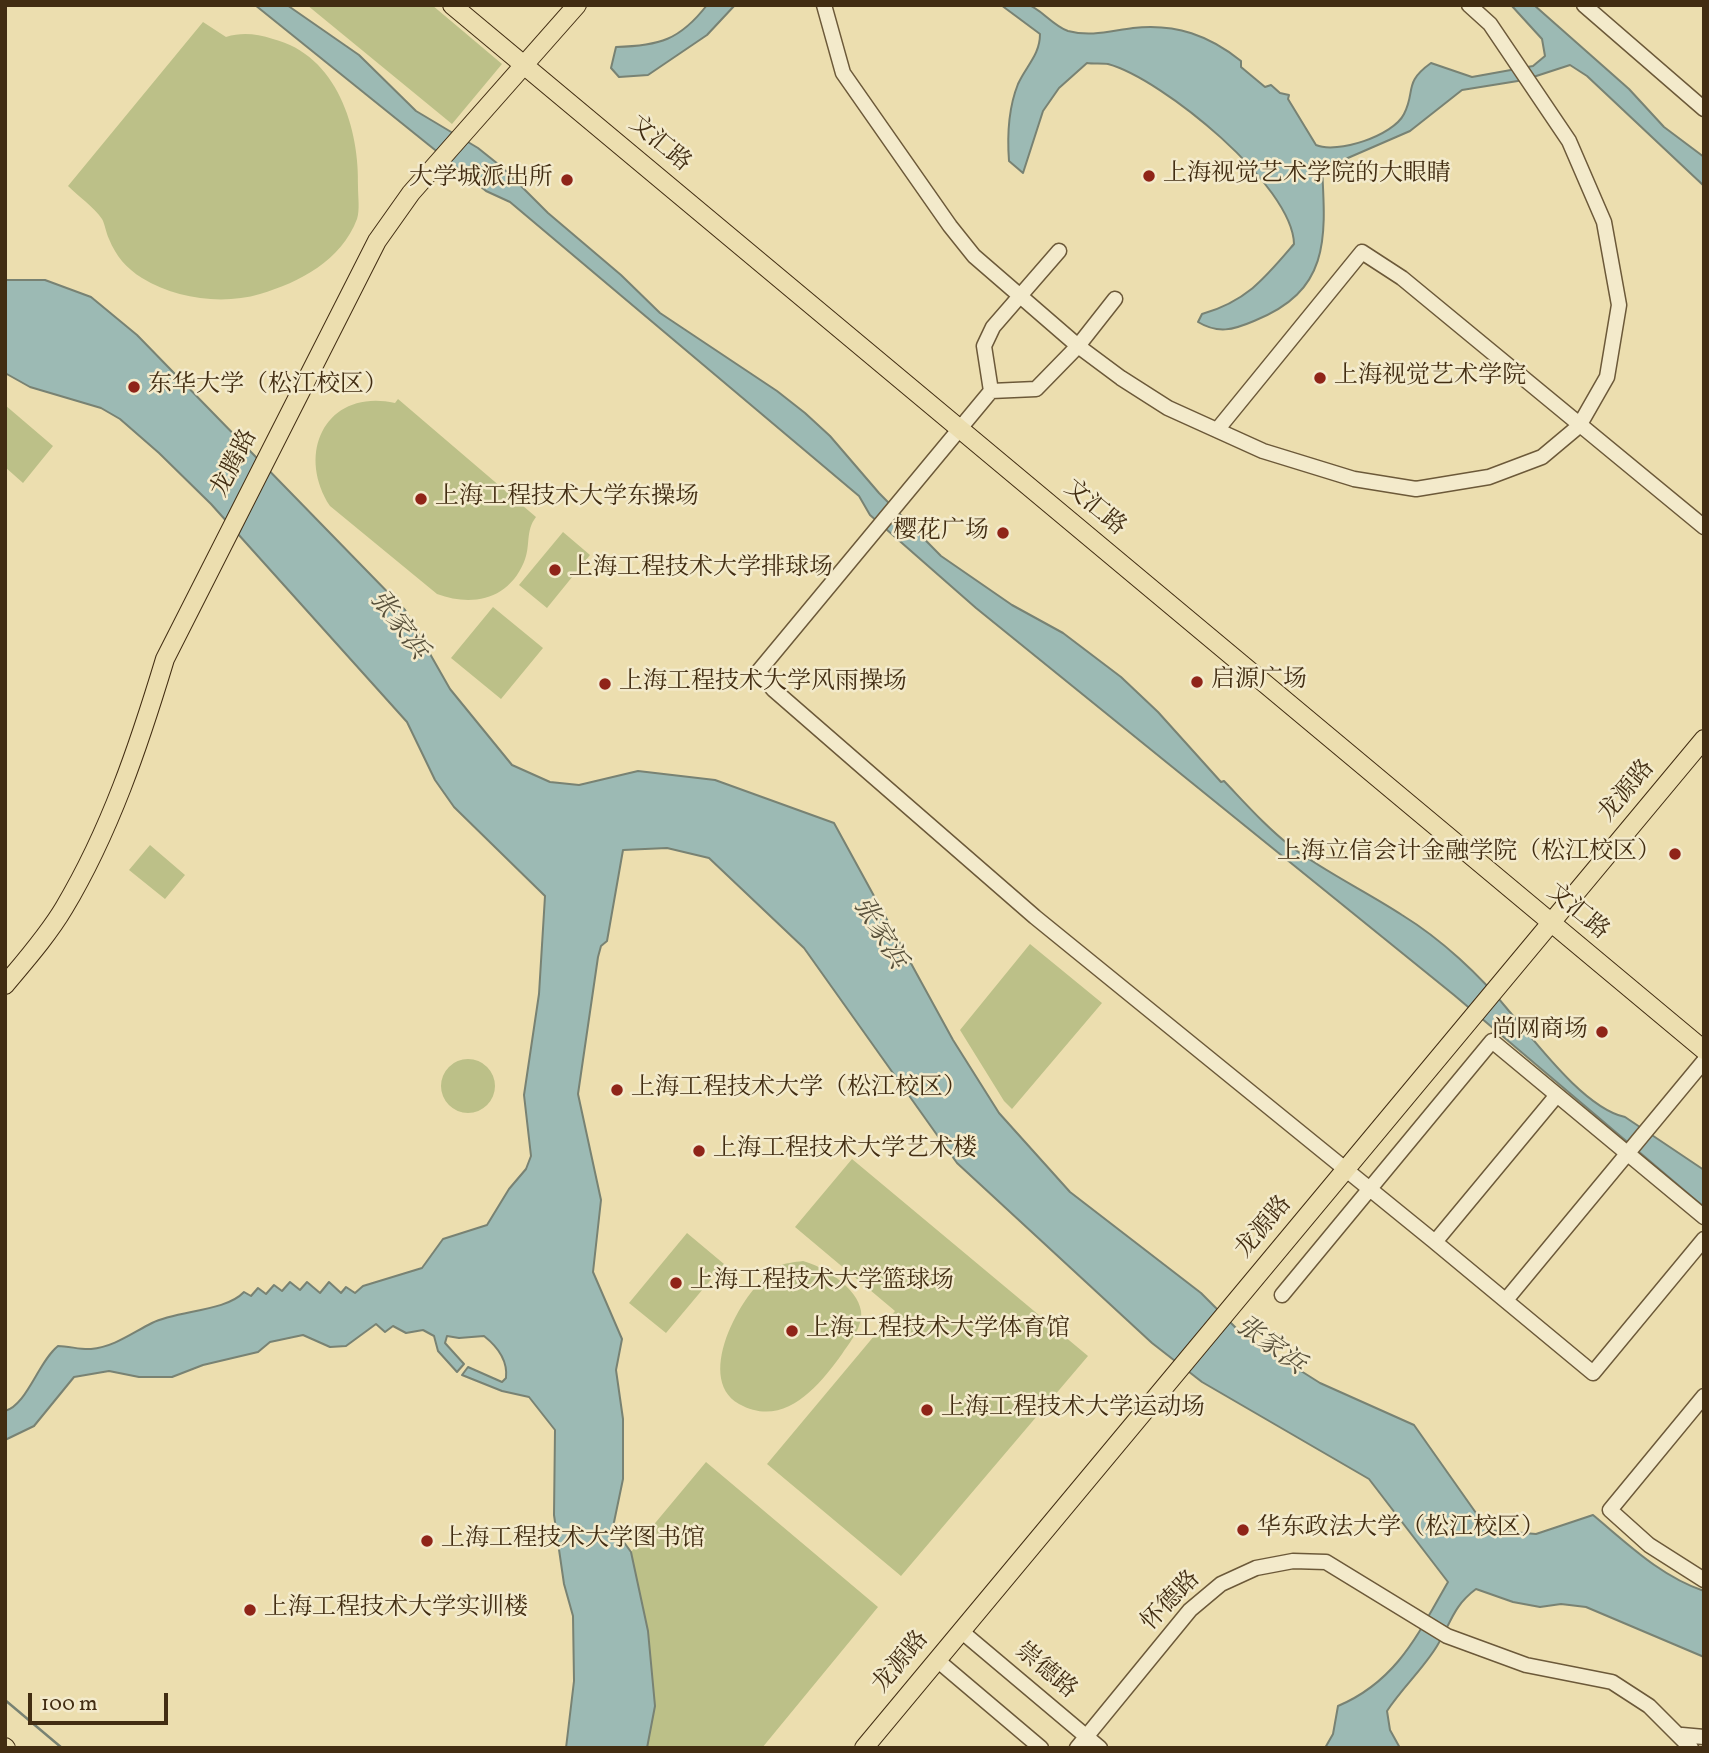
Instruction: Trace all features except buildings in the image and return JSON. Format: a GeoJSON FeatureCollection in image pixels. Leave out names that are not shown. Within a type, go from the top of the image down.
{"type":"FeatureCollection","features":[{"type":"Feature","properties":{"kind":"main road","name":"文汇路"},"geometry":{"type":"LineString","coordinates":[[452,5],[1704,1051]]}},
{"type":"Feature","properties":{"kind":"main road","name":"龙腾路"},"geometry":{"type":"LineString","coordinates":[[5,985],[63,908],[115,806],[143,732],[165,659],[377,241],[411,193],[577,5]]}},
{"type":"Feature","properties":{"kind":"main road","name":"龙源路"},"geometry":{"type":"LineString","coordinates":[[864,1748],[1704,739]]}},
{"type":"Feature","properties":{"kind":"street"},"geometry":{"type":"LineString","coordinates":[[824,5],[843,73],[950,226],[974,256],[1078,346],[1168,408],[1263,451],[1341,475],[1416,489],[1489,477],[1542,457],[1579,426],[1607,377],[1619,305],[1604,222],[1569,141],[1490,24],[1469,5]]}},
{"type":"Feature","properties":{"kind":"street"},"geometry":{"type":"LineString","coordinates":[[1584,5],[1704,109]]}},
{"type":"Feature","properties":{"kind":"street"},"geometry":{"type":"LineString","coordinates":[[1059,251],[993,327],[984,346],[991,391],[961,431],[758,672],[774,690],[1035,917],[1593,1373],[1704,1239]]}},
{"type":"Feature","properties":{"kind":"street"},"geometry":{"type":"LineString","coordinates":[[1217,430],[1362,252],[1402,278],[1704,527]]}},
{"type":"Feature","properties":{"kind":"street"},"geometry":{"type":"LineString","coordinates":[[991,391],[1036,389],[1078,346],[1115,299]]}},
{"type":"Feature","properties":{"kind":"street"},"geometry":{"type":"LineString","coordinates":[[1282,1295],[1492,1041],[1704,1217]]}},
{"type":"Feature","properties":{"kind":"street"},"geometry":{"type":"LineString","coordinates":[[1506,1300],[1704,1062]]}},
{"type":"Feature","properties":{"kind":"street"},"geometry":{"type":"LineString","coordinates":[[1435,1242],[1557,1095]]}},
{"type":"Feature","properties":{"kind":"street"},"geometry":{"type":"LineString","coordinates":[[1704,1395],[1610,1510],[1658,1552],[1704,1580]]}},
{"type":"Feature","properties":{"kind":"street","name":"怀德路"},"geometry":{"type":"LineString","coordinates":[[1082,1742],[1190,1610],[1221,1584],[1256,1568],[1293,1561],[1326,1562],[1447,1636],[1526,1665],[1612,1682],[1649,1706],[1686,1742]]}},
{"type":"Feature","properties":{"kind":"street","name":"崇德路"},"geometry":{"type":"LineString","coordinates":[[961,1631],[1082,1742],[1100,1748]]}},
{"type":"Feature","properties":{"kind":"street"},"geometry":{"type":"LineString","coordinates":[[937,1660],[1041,1748]]}},
{"type":"Feature","properties":{"kind":"street"},"geometry":{"type":"LineString","coordinates":[[1686,1742],[1704,1737]]}},
{"type":"Feature","properties":{"kind":"green space"},"geometry":{"type":"Polygon","coordinates":[[[307,5],[432,5],[502,64],[452,124],[307,5]]]}},
{"type":"Feature","properties":{"kind":"green space"},"geometry":{"type":"Polygon","coordinates":[[[203,22],[226,37],[249,34],[273,39],[295,48],[314,61],[329,78],[340,97],[349,119],[358,165],[357,219],[341,247],[318,268],[290,283],[260,294],[231,299],[185,295],[142,278],[118,256],[99,215],[68,186],[203,22]]]}},
{"type":"Feature","properties":{"kind":"green space","name":"上海工程技术大学东操场"},"geometry":{"type":"Polygon","coordinates":[[[398,399],[536,517],[530,528],[524,562],[509,585],[499,592],[476,600],[437,594],[330,506],[320,485],[316,465],[317,446],[324,429],[335,415],[351,405],[371,401],[395,403],[398,399]]]}},
{"type":"Feature","properties":{"kind":"green space"},"geometry":{"type":"Polygon","coordinates":[[[5,405],[53,446],[23,483],[5,467],[5,405]]]}},
{"type":"Feature","properties":{"kind":"green space","name":"上海工程技术大学排球场"},"geometry":{"type":"Polygon","coordinates":[[[563,532],[590,555],[547,608],[519,585],[563,532]]]}},
{"type":"Feature","properties":{"kind":"green space"},"geometry":{"type":"Polygon","coordinates":[[[493,607],[543,648],[501,699],[451,658],[493,607]]]}},
{"type":"Feature","properties":{"kind":"green space"},"geometry":{"type":"Polygon","coordinates":[[[150,845],[185,875],[165,899],[129,870],[150,845]]]}},
{"type":"Feature","properties":{"kind":"green space"},"geometry":{"type":"Polygon","coordinates":[[[1030,944],[1102,1003],[1012,1109],[1004,1101],[960,1030],[1030,944]]]}},
{"type":"Feature","properties":{"kind":"green space"},"geometry":{"type":"Polygon","coordinates":[[[468,1059],[487,1067],[495,1086],[487,1105],[468,1113],[449,1105],[441,1086],[449,1067],[468,1059]]]}},
{"type":"Feature","properties":{"kind":"green space","name":"上海工程技术大学运动场"},"geometry":{"type":"Polygon","coordinates":[[[852,1159],[1088,1356],[901,1576],[767,1464],[895,1311],[795,1227],[852,1159]]]}},
{"type":"Feature","properties":{"kind":"green space","name":"上海工程技术大学篮球场"},"geometry":{"type":"Polygon","coordinates":[[[687,1233],[724,1264],[666,1333],[629,1303],[687,1233]]]}},
{"type":"Feature","properties":{"kind":"green space","name":"上海工程技术大学体育馆"},"geometry":{"type":"Polygon","coordinates":[[[803,1261],[829,1273],[847,1286],[858,1302],[861,1311],[860,1323],[842,1354],[811,1391],[798,1401],[771,1411],[755,1410],[739,1404],[726,1391],[721,1374],[722,1354],[728,1332],[751,1293],[764,1277],[777,1267],[803,1261]]]}},
{"type":"Feature","properties":{"kind":"green space"},"geometry":{"type":"Polygon","coordinates":[[[706,1462],[878,1607],[762,1748],[647,1748],[655,1706],[648,1631],[631,1552],[706,1462]]]}},
{"type":"Feature","properties":{"kind":"water"},"geometry":{"type":"Polygon","coordinates":[[[255,5],[287,5],[359,55],[416,111],[478,148],[503,168],[548,213],[621,275],[660,313],[777,391],[805,413],[830,436],[879,493],[941,556],[1012,605],[1063,633],[1121,677],[1158,712],[1221,782],[1224,781],[1283,840],[1319,866],[1431,935],[1486,984],[1577,1088],[1593,1101],[1625,1117],[1704,1170],[1704,1207],[1454,995],[976,608],[870,515],[859,496],[510,202],[486,191],[255,5]]]}},
{"type":"Feature","properties":{"kind":"water"},"geometry":{"type":"Polygon","coordinates":[[[707,5],[735,5],[707,35],[648,75],[619,77],[611,68],[616,47],[645,45],[668,39],[687,26],[707,5]]]}},
{"type":"Feature","properties":{"kind":"water"},"geometry":{"type":"Polygon","coordinates":[[[1001,5],[1032,6],[1062,29],[1076,33],[1149,27],[1178,30],[1205,38],[1241,61],[1241,67],[1265,87],[1271,85],[1280,93],[1289,95],[1288,99],[1316,145],[1337,147],[1377,136],[1398,122],[1407,106],[1413,82],[1431,63],[1472,77],[1533,66],[1545,56],[1542,39],[1511,5],[1534,5],[1629,89],[1664,127],[1704,157],[1704,186],[1587,76],[1570,65],[1524,80],[1462,90],[1410,131],[1334,164],[1324,164],[1322,240],[1318,260],[1310,278],[1297,294],[1279,309],[1239,327],[1212,328],[1198,322],[1202,314],[1218,309],[1254,287],[1294,244],[1288,220],[1272,194],[1249,166],[1191,112],[1160,90],[1108,64],[1087,63],[1059,88],[1043,111],[1023,173],[1009,161],[1009,122],[1015,93],[1035,54],[1040,34],[1001,5]]]}},
{"type":"Feature","properties":{"kind":"water","name":"张家浜"},"geometry":{"type":"Polygon","coordinates":[[[5,280],[45,280],[91,297],[137,335],[405,610],[450,689],[512,765],[550,782],[579,785],[638,771],[715,780],[834,823],[953,1040],[999,1113],[1070,1192],[1201,1293],[1241,1333],[1320,1383],[1414,1425],[1488,1530],[1536,1534],[1593,1515],[1659,1568],[1704,1591],[1704,1657],[1586,1607],[1561,1604],[1540,1607],[1513,1602],[1476,1589],[1457,1608],[1442,1638],[1387,1711],[1390,1730],[1400,1748],[1325,1748],[1333,1734],[1338,1706],[1358,1696],[1391,1669],[1416,1637],[1448,1582],[1369,1479],[1202,1382],[1152,1343],[957,1163],[804,948],[709,858],[667,848],[623,850],[607,941],[601,946],[598,957],[578,1094],[601,1200],[593,1272],[622,1339],[616,1370],[623,1419],[623,1479],[613,1527],[631,1552],[648,1631],[655,1706],[647,1748],[566,1748],[574,1681],[573,1616],[564,1584],[554,1515],[555,1430],[529,1397],[502,1391],[462,1375],[468,1367],[502,1382],[506,1378],[501,1354],[484,1336],[447,1336],[445,1343],[464,1364],[457,1372],[438,1351],[434,1336],[423,1330],[406,1333],[393,1326],[385,1332],[376,1324],[346,1346],[330,1347],[303,1335],[270,1342],[258,1352],[203,1365],[172,1377],[139,1377],[109,1371],[74,1377],[34,1426],[5,1440],[5,1411],[20,1401],[44,1362],[58,1346],[99,1348],[163,1319],[225,1303],[244,1292],[251,1296],[258,1288],[266,1294],[274,1285],[282,1291],[290,1282],[300,1290],[307,1282],[320,1293],[329,1282],[341,1293],[346,1287],[355,1293],[363,1286],[422,1268],[443,1239],[487,1225],[509,1189],[526,1169],[531,1156],[524,1095],[539,994],[545,896],[454,807],[435,780],[407,722],[211,504],[159,453],[120,419],[101,408],[30,387],[5,373],[5,280]]]}},
{"type":"Feature","properties":{"kind":"waterway"},"geometry":{"type":"LineString","coordinates":[[5,1700],[62,1748]]}},
{"type":"Feature","properties":{"kind":"place","name":"上海视觉艺术学院的大眼睛"},"geometry":{"type":"Point","coordinates":[1149,176]}},
{"type":"Feature","properties":{"kind":"place","name":"大学城派出所"},"geometry":{"type":"Point","coordinates":[567,180]}},
{"type":"Feature","properties":{"kind":"place","name":"上海视觉艺术学院"},"geometry":{"type":"Point","coordinates":[1320,378]}},
{"type":"Feature","properties":{"kind":"place","name":"东华大学（松江校区）"},"geometry":{"type":"Point","coordinates":[134,387]}},
{"type":"Feature","properties":{"kind":"place","name":"上海工程技术大学东操场"},"geometry":{"type":"Point","coordinates":[421,499]}},
{"type":"Feature","properties":{"kind":"place","name":"樱花广场"},"geometry":{"type":"Point","coordinates":[1003,533]}},
{"type":"Feature","properties":{"kind":"place","name":"上海工程技术大学排球场"},"geometry":{"type":"Point","coordinates":[555,570]}},
{"type":"Feature","properties":{"kind":"place","name":"启源广场"},"geometry":{"type":"Point","coordinates":[1197,682]}},
{"type":"Feature","properties":{"kind":"place","name":"上海工程技术大学风雨操场"},"geometry":{"type":"Point","coordinates":[605,684]}},
{"type":"Feature","properties":{"kind":"place","name":"上海立信会计金融学院（松江校区）"},"geometry":{"type":"Point","coordinates":[1675,854]}},
{"type":"Feature","properties":{"kind":"place","name":"尚网商场"},"geometry":{"type":"Point","coordinates":[1602,1032]}},
{"type":"Feature","properties":{"kind":"place","name":"上海工程技术大学（松江校区）"},"geometry":{"type":"Point","coordinates":[617,1090]}},
{"type":"Feature","properties":{"kind":"place","name":"上海工程技术大学艺术楼"},"geometry":{"type":"Point","coordinates":[699,1151]}},
{"type":"Feature","properties":{"kind":"place","name":"上海工程技术大学篮球场"},"geometry":{"type":"Point","coordinates":[676,1283]}},
{"type":"Feature","properties":{"kind":"place","name":"上海工程技术大学体育馆"},"geometry":{"type":"Point","coordinates":[792,1331]}},
{"type":"Feature","properties":{"kind":"place","name":"上海工程技术大学运动场"},"geometry":{"type":"Point","coordinates":[927,1410]}},
{"type":"Feature","properties":{"kind":"place","name":"华东政法大学（松江校区）"},"geometry":{"type":"Point","coordinates":[1243,1530]}},
{"type":"Feature","properties":{"kind":"place","name":"上海工程技术大学图书馆"},"geometry":{"type":"Point","coordinates":[427,1541]}},
{"type":"Feature","properties":{"kind":"place","name":"上海工程技术大学实训楼"},"geometry":{"type":"Point","coordinates":[250,1610]}}]}
